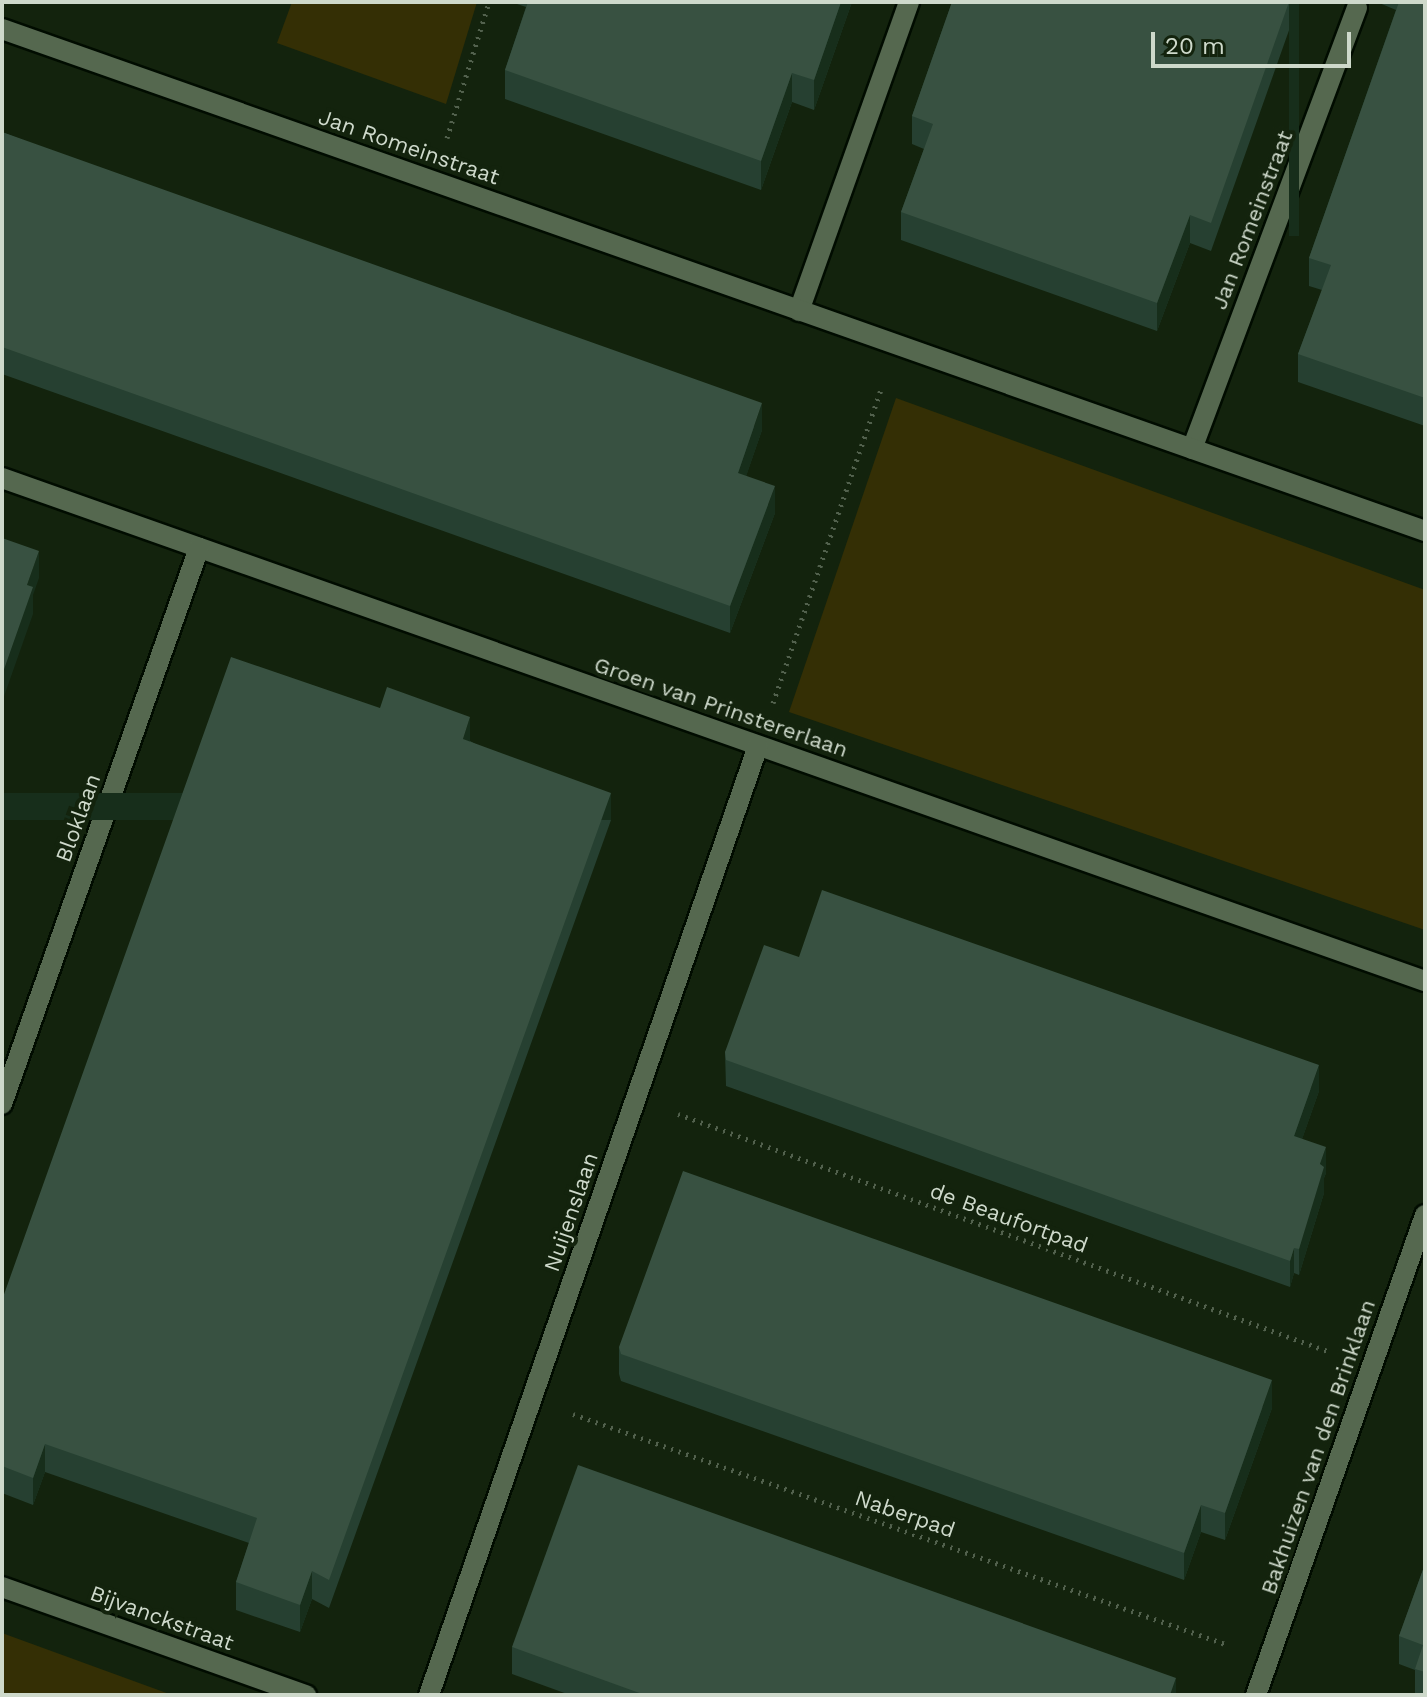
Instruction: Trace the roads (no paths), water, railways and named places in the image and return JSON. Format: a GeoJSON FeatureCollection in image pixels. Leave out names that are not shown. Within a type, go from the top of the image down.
{"type":"FeatureCollection","features":[{"type":"Feature","properties":{"kind":"street"},"geometry":{"type":"LineString","coordinates":[[799,311],[909,2]]}},
{"type":"Feature","properties":{"kind":"street","name":"Jan Romeinstraat"},"geometry":{"type":"LineString","coordinates":[[1192,449],[1357,8]]}},
{"type":"Feature","properties":{"kind":"street","name":"Jan Romeinstraat"},"geometry":{"type":"LineString","coordinates":[[2,29],[1425,531]]}},
{"type":"Feature","properties":{"kind":"street","name":"Groen van Prinstererlaan"},"geometry":{"type":"LineString","coordinates":[[2,478],[1425,981]]}},
{"type":"Feature","properties":{"kind":"street","name":"Bloklaan"},"geometry":{"type":"LineString","coordinates":[[2,1104],[199,548]]}},
{"type":"Feature","properties":{"kind":"street","name":"Nuijenslaan"},"geometry":{"type":"LineString","coordinates":[[429,1695],[758,746]]}},
{"type":"Feature","properties":{"kind":"street","name":"Bakhuizen van den Brinklaan"},"geometry":{"type":"LineString","coordinates":[[1256,1695],[1425,1215]]}},
{"type":"Feature","properties":{"kind":"street","name":"Bijvanckstraat"},"geometry":{"type":"LineString","coordinates":[[2,1587],[306,1695]]}}]}
